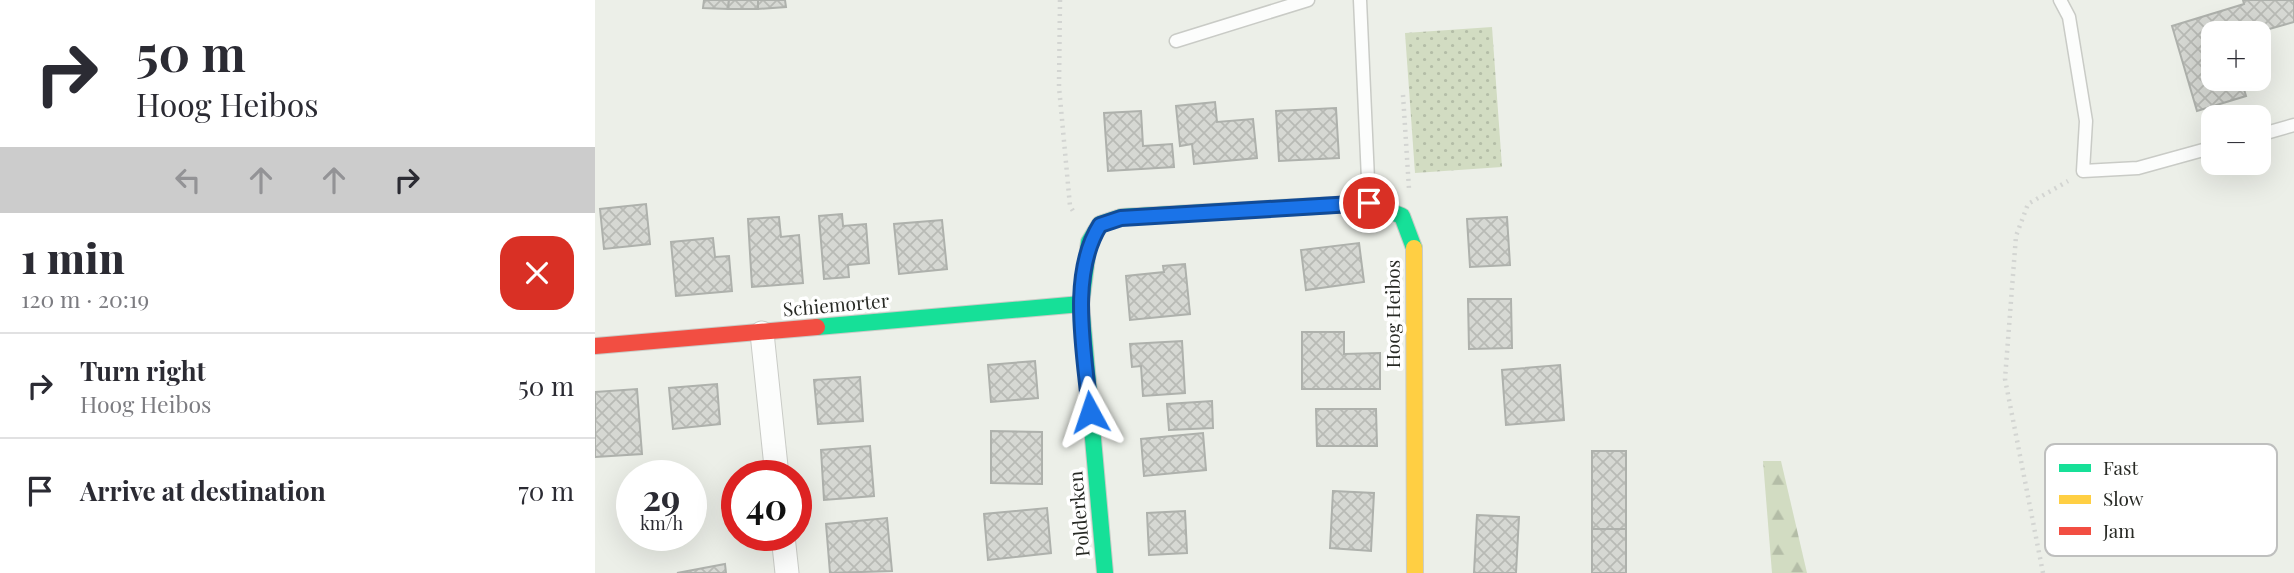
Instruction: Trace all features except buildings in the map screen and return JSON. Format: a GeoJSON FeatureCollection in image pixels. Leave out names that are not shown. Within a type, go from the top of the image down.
{"type":"FeatureCollection","features":[{"type":"Feature","properties":{"kind":"street"},"geometry":{"type":"LineString","coordinates":[[1089,242],[1100,225],[1121,218],[1369,203],[1402,216]]}},
{"type":"Feature","properties":{"kind":"street","name":"Hoog Heibos"},"geometry":{"type":"LineString","coordinates":[[1402,216],[1414,245],[1415,573]]}},
{"type":"Feature","properties":{"kind":"street","name":"Polderken"},"geometry":{"type":"LineString","coordinates":[[1089,242],[1081,304],[1105,573]]}},
{"type":"Feature","properties":{"kind":"street","name":"Schiemorter"},"geometry":{"type":"LineString","coordinates":[[595,346],[1081,304]]}},
{"type":"Feature","properties":{"kind":"street"},"geometry":{"type":"LineString","coordinates":[[762,333],[775,460]]}},
{"type":"Feature","properties":{"kind":"street"},"geometry":{"type":"LineString","coordinates":[[785,551],[787,573]]}},
{"type":"Feature","properties":{"kind":"lane"},"geometry":{"type":"LineString","coordinates":[[1176,41],[1308,0]]}},
{"type":"Feature","properties":{"kind":"lane"},"geometry":{"type":"LineString","coordinates":[[1360,0],[1369,203]]}},
{"type":"Feature","properties":{"kind":"lane"},"geometry":{"type":"LineString","coordinates":[[2060,0],[2069,17],[2086,121],[2083,171],[2138,168],[2201,151]]}},
{"type":"Feature","properties":{"kind":"lane"},"geometry":{"type":"LineString","coordinates":[[2271,132],[2294,125]]}},
{"type":"Feature","properties":{"kind":"path"},"geometry":{"type":"LineString","coordinates":[[1060,0],[1059,87],[1070,206],[1089,242]]}},
{"type":"Feature","properties":{"kind":"path"},"geometry":{"type":"LineString","coordinates":[[1402,216],[1409,196],[1403,95]]}},
{"type":"Feature","properties":{"kind":"path"},"geometry":{"type":"LineString","coordinates":[[2043,573],[2005,379],[2016,236],[2028,204],[2083,171]]}},
{"type":"Feature","properties":{"kind":"green space"},"geometry":{"type":"Polygon","coordinates":[[[1492,27],[1502,167],[1415,173],[1405,33],[1492,27]]]}},
{"type":"Feature","properties":{"kind":"green space"},"geometry":{"type":"Polygon","coordinates":[[[1763,461],[1781,461],[1807,573],[1772,573],[1763,461]]]}},
{"type":"Feature","properties":{"kind":"traffic: fast"},"geometry":{"type":"LineString","coordinates":[[1105,573],[1081,304],[1089,242],[1100,224],[1121,217],[1369,203],[1402,216],[1414,248]]}},
{"type":"Feature","properties":{"kind":"traffic: fast"},"geometry":{"type":"LineString","coordinates":[[817,327],[1081,304]]}},
{"type":"Feature","properties":{"kind":"traffic: slow"},"geometry":{"type":"LineString","coordinates":[[1414,248],[1415,573]]}},
{"type":"Feature","properties":{"kind":"traffic: jam"},"geometry":{"type":"LineString","coordinates":[[595,346],[817,327]]}},
{"type":"Feature","properties":{"kind":"route"},"geometry":{"type":"LineString","coordinates":[[1090,412],[1081,304],[1089,242],[1100,225],[1121,218],[1369,203]]}}]}
